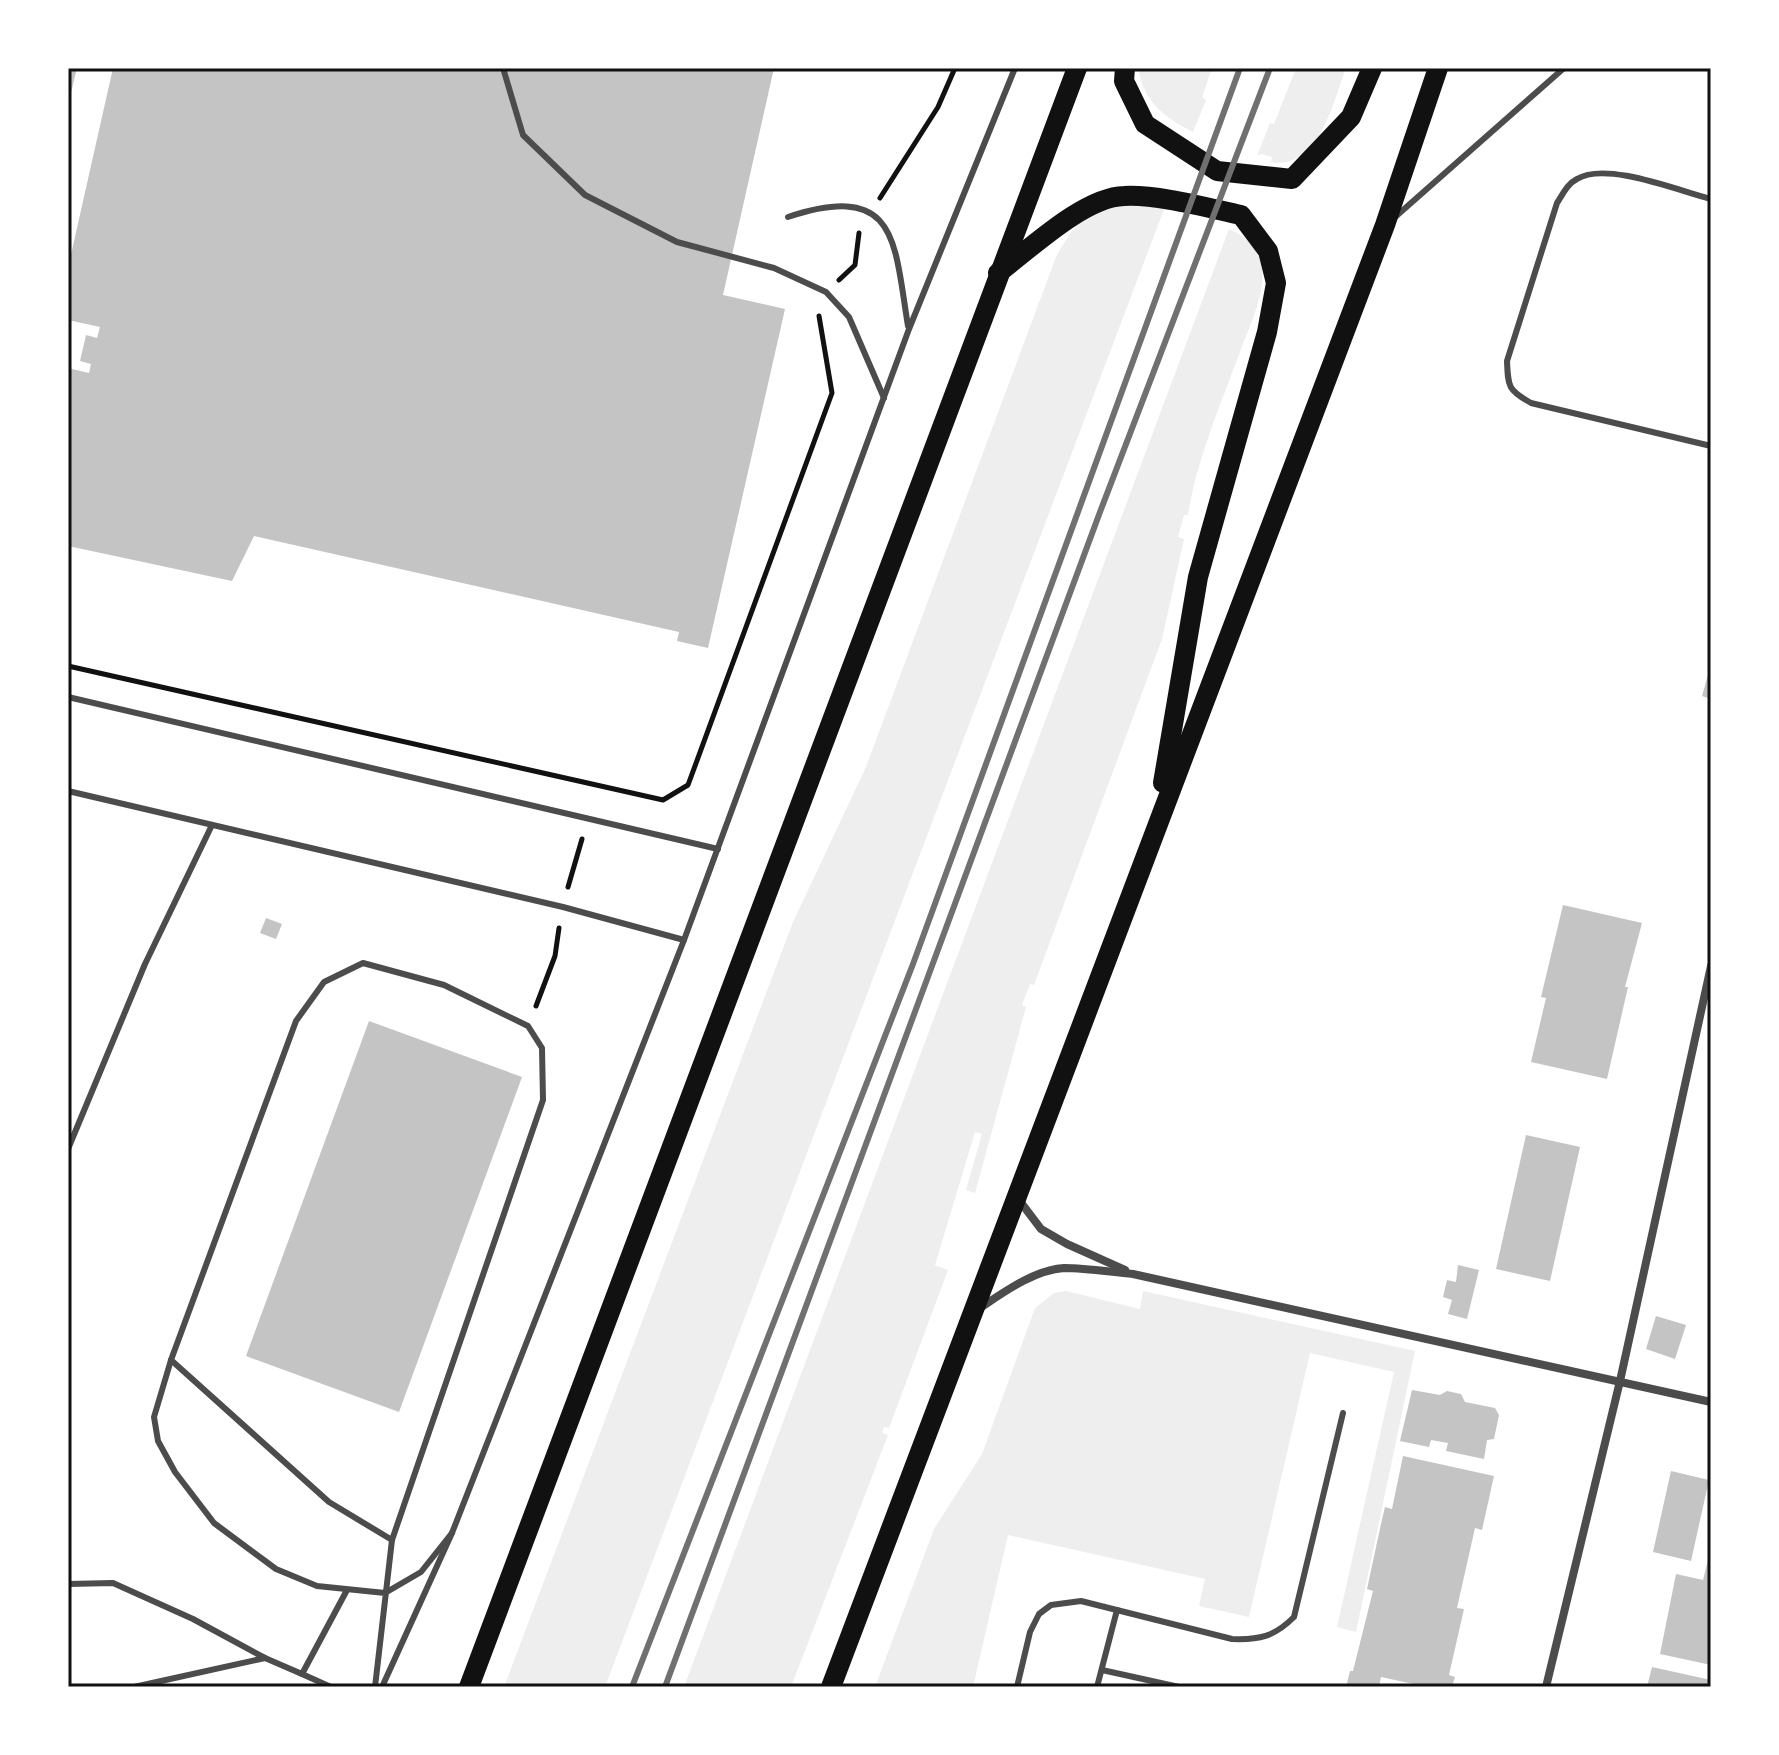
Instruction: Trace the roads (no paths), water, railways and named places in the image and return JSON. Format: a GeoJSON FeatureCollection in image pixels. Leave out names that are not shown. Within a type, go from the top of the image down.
{"type":"FeatureCollection","features":[{"type":"Feature","properties":{"kind":"main road"},"geometry":{"type":"LineString","coordinates":[[469,1687],[1077,68]]}},
{"type":"Feature","properties":{"kind":"main road"},"geometry":{"type":"LineString","coordinates":[[1125,68],[1124,81],[1145,124],[1217,171],[1292,179],[1351,117],[1372,68]]}},
{"type":"Feature","properties":{"kind":"main road"},"geometry":{"type":"LineString","coordinates":[[831,1687],[1385,225],[1438,68]]}},
{"type":"Feature","properties":{"kind":"main road"},"geometry":{"type":"LineString","coordinates":[[998,273],[1080,210],[1123,196],[1187,203],[1241,215],[1268,251],[1276,283],[1267,332],[1198,577],[1156,826]]}},
{"type":"Feature","properties":{"kind":"street"},"geometry":{"type":"LineString","coordinates":[[1546,1687],[1620,1381],[1711,966]]}},
{"type":"Feature","properties":{"kind":"street"},"geometry":{"type":"LineString","coordinates":[[1017,1196],[1041,1229],[1133,1274]]}},
{"type":"Feature","properties":{"kind":"street"},"geometry":{"type":"LineString","coordinates":[[973,1313],[1008,1290],[1062,1268],[1133,1274],[1711,1402]]}},
{"type":"Feature","properties":{"kind":"lane"},"geometry":{"type":"LineString","coordinates":[[503,68],[523,135],[585,195],[677,242],[774,268],[826,292],[849,317],[884,398]]}},
{"type":"Feature","properties":{"kind":"lane"},"geometry":{"type":"LineString","coordinates":[[382,1687],[452,1533],[684,940],[909,329],[1015,68]]}},
{"type":"Feature","properties":{"kind":"lane"},"geometry":{"type":"LineString","coordinates":[[1385,225],[1564,68]]}},
{"type":"Feature","properties":{"kind":"lane"},"geometry":{"type":"LineString","coordinates":[[1711,199],[1612,172],[1588,174],[1568,186],[1557,203],[1507,361],[1508,384],[1515,394],[1531,403],[1711,446]]}},
{"type":"Feature","properties":{"kind":"lane"},"geometry":{"type":"LineString","coordinates":[[788,217],[815,208],[845,206],[871,212],[886,226],[896,252],[909,329]]}},
{"type":"Feature","properties":{"kind":"lane"},"geometry":{"type":"LineString","coordinates":[[68,697],[718,849]]}},
{"type":"Feature","properties":{"kind":"lane"},"geometry":{"type":"LineString","coordinates":[[68,791],[563,907],[684,940]]}},
{"type":"Feature","properties":{"kind":"lane"},"geometry":{"type":"LineString","coordinates":[[68,1149],[145,964],[212,825]]}},
{"type":"Feature","properties":{"kind":"lane"},"geometry":{"type":"LineString","coordinates":[[375,1687],[385,1593],[392,1540],[543,1100],[542,1048],[528,1026],[444,985],[363,963],[324,982],[296,1021],[171,1360],[154,1417],[158,1441],[175,1472],[214,1523],[276,1569],[317,1586],[385,1593],[421,1572],[452,1533]]}},
{"type":"Feature","properties":{"kind":"lane"},"geometry":{"type":"LineString","coordinates":[[171,1360],[329,1502],[392,1540]]}},
{"type":"Feature","properties":{"kind":"lane"},"geometry":{"type":"LineString","coordinates":[[1017,1687],[1030,1632],[1039,1614],[1051,1605],[1081,1601],[1232,1639],[1258,1640],[1283,1628],[1294,1617],[1343,1413]]}},
{"type":"Feature","properties":{"kind":"lane"},"geometry":{"type":"LineString","coordinates":[[68,1584],[113,1583],[331,1687]]}},
{"type":"Feature","properties":{"kind":"lane"},"geometry":{"type":"LineString","coordinates":[[302,1674],[347,1590]]}},
{"type":"Feature","properties":{"kind":"lane"},"geometry":{"type":"LineString","coordinates":[[1097,1687],[1117,1610]]}},
{"type":"Feature","properties":{"kind":"lane"},"geometry":{"type":"LineString","coordinates":[[134,1687],[265,1658]]}},
{"type":"Feature","properties":{"kind":"lane"},"geometry":{"type":"LineString","coordinates":[[1102,1670],[1179,1687]]}},
{"type":"Feature","properties":{"kind":"railway"},"geometry":{"type":"LineString","coordinates":[[632,1687],[913,964],[1240,68]]}},
{"type":"Feature","properties":{"kind":"railway"},"geometry":{"type":"LineString","coordinates":[[665,1687],[1100,512],[1270,68]]}}]}
